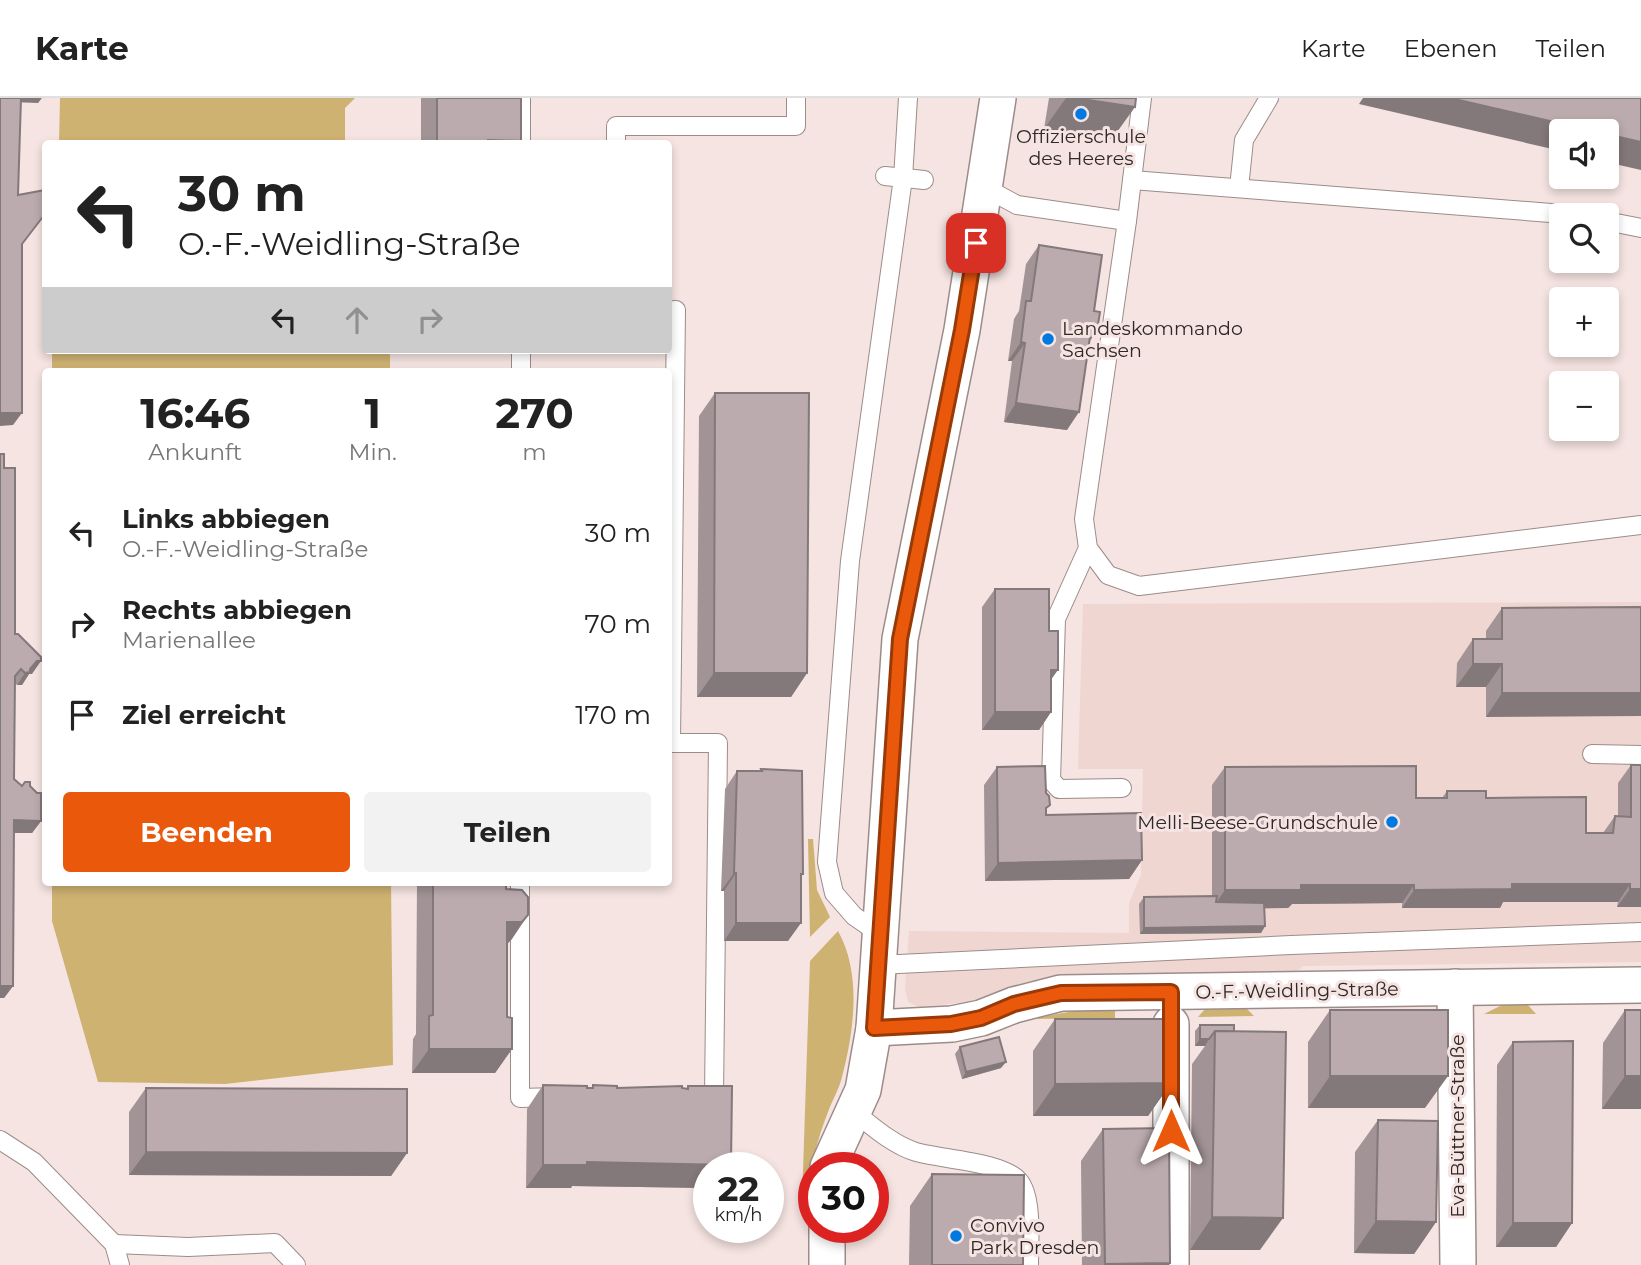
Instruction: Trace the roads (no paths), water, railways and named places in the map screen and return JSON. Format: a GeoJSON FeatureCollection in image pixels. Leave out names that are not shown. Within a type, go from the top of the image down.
{"type":"FeatureCollection","features":[{"type":"Feature","properties":{"kind":"street"},"geometry":{"type":"LineString","coordinates":[[833,1152],[863,1090],[874,1028],[900,639],[962,330],[998,98]]}},
{"type":"Feature","properties":{"kind":"street","name":"O.-F.-Weidling-Straße"},"geometry":{"type":"LineString","coordinates":[[874,1028],[951,1024],[981,1018],[1014,1004],[1061,993],[1641,985]]}},
{"type":"Feature","properties":{"kind":"street","name":"Eva-Büttner-Straße"},"geometry":{"type":"LineString","coordinates":[[1455,987],[1458,1265]]}},
{"type":"Feature","properties":{"kind":"street"},"geometry":{"type":"LineString","coordinates":[[1171,992],[1171,1265]]}},
{"type":"Feature","properties":{"kind":"street"},"geometry":{"type":"LineString","coordinates":[[827,1243],[827,1265]]}},
{"type":"Feature","properties":{"kind":"lane"},"geometry":{"type":"LineString","coordinates":[[521,98],[521,140]]}},
{"type":"Feature","properties":{"kind":"lane"},"geometry":{"type":"LineString","coordinates":[[616,140],[616,126],[796,126],[796,98]]}},
{"type":"Feature","properties":{"kind":"lane"},"geometry":{"type":"LineString","coordinates":[[908,98],[894,177],[850,561],[827,862],[834,893],[879,949],[1291,945],[1641,932]]}},
{"type":"Feature","properties":{"kind":"lane"},"geometry":{"type":"LineString","coordinates":[[1142,98],[1084,519],[1088,548],[1108,575],[1139,586],[1641,525]]}},
{"type":"Feature","properties":{"kind":"lane"},"geometry":{"type":"LineString","coordinates":[[1239,188],[1244,140],[1269,98]]}},
{"type":"Feature","properties":{"kind":"lane"},"geometry":{"type":"LineString","coordinates":[[894,177],[923,180]]}},
{"type":"Feature","properties":{"kind":"lane"},"geometry":{"type":"LineString","coordinates":[[1132,180],[1549,213]]}},
{"type":"Feature","properties":{"kind":"lane"},"geometry":{"type":"LineString","coordinates":[[984,187],[1017,205],[1127,221]]}},
{"type":"Feature","properties":{"kind":"lane"},"geometry":{"type":"LineString","coordinates":[[1619,224],[1641,228]]}},
{"type":"Feature","properties":{"kind":"lane"},"geometry":{"type":"LineString","coordinates":[[672,310],[676,310],[672,599]]}},
{"type":"Feature","properties":{"kind":"lane"},"geometry":{"type":"LineString","coordinates":[[1088,548],[1056,620],[1051,780],[1059,789],[1122,788]]}},
{"type":"Feature","properties":{"kind":"lane"},"geometry":{"type":"LineString","coordinates":[[672,743],[718,743],[714,1097],[686,1097]]}},
{"type":"Feature","properties":{"kind":"lane"},"geometry":{"type":"LineString","coordinates":[[1592,754],[1641,755]]}},
{"type":"Feature","properties":{"kind":"lane"},"geometry":{"type":"LineString","coordinates":[[520,886],[520,1098],[575,1097]]}},
{"type":"Feature","properties":{"kind":"lane"},"geometry":{"type":"LineString","coordinates":[[853,1111],[879,1132],[914,1151],[999,1169],[1019,1181],[1028,1206],[1030,1265]]}},
{"type":"Feature","properties":{"kind":"lane"},"geometry":{"type":"LineString","coordinates":[[0,1140],[34,1162],[114,1244],[120,1265]]}},
{"type":"Feature","properties":{"kind":"lane"},"geometry":{"type":"LineString","coordinates":[[114,1244],[188,1247],[275,1243],[296,1265]]}},
{"type":"Feature","properties":{"kind":"place","name":"Offizierschule des Heeres"},"geometry":{"type":"Point","coordinates":[1081,114]}},
{"type":"Feature","properties":{"kind":"place","name":"Landeskommando Sachsen"},"geometry":{"type":"Point","coordinates":[1048,339]}},
{"type":"Feature","properties":{"kind":"place","name":"Melli-Beese-Grundschule"},"geometry":{"type":"Point","coordinates":[1392,822]}},
{"type":"Feature","properties":{"kind":"place","name":"Convivo Park Dresden"},"geometry":{"type":"Point","coordinates":[956,1236]}}]}
